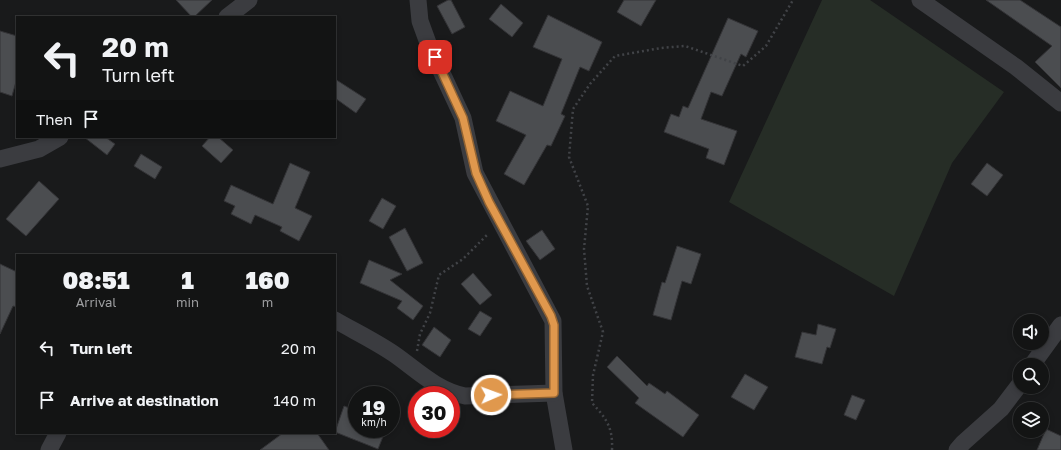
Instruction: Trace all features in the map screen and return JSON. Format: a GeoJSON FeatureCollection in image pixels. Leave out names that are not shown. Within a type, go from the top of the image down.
{"type":"FeatureCollection","features":[{"type":"Feature","properties":{"kind":"street"},"geometry":{"type":"LineString","coordinates":[[228,16],[249,0]]}},
{"type":"Feature","properties":{"kind":"street"},"geometry":{"type":"LineString","coordinates":[[418,0],[420,21],[428,43],[463,118],[476,173],[553,321],[554,393],[564,450]]}},
{"type":"Feature","properties":{"kind":"street"},"geometry":{"type":"LineString","coordinates":[[920,0],[1016,67],[1061,103]]}},
{"type":"Feature","properties":{"kind":"street"},"geometry":{"type":"LineString","coordinates":[[0,158],[39,149],[58,138]]}},
{"type":"Feature","properties":{"kind":"street"},"geometry":{"type":"LineString","coordinates":[[336,321],[393,354],[431,382],[456,394],[464,396],[554,393]]}},
{"type":"Feature","properties":{"kind":"street"},"geometry":{"type":"LineString","coordinates":[[1037,358],[1061,325]]}},
{"type":"Feature","properties":{"kind":"street"},"geometry":{"type":"LineString","coordinates":[[957,450],[1001,409],[1013,393]]}},
{"type":"Feature","properties":{"kind":"street"},"geometry":{"type":"LineString","coordinates":[[49,450],[57,434]]}},
{"type":"Feature","properties":{"kind":"path"},"geometry":{"type":"LineString","coordinates":[[612,450],[613,437],[607,419],[592,403],[593,375],[603,332],[587,286],[584,249],[588,206],[569,157],[573,109],[590,84],[615,56],[661,48],[685,46],[743,66],[766,46],[793,0]]}},
{"type":"Feature","properties":{"kind":"path"},"geometry":{"type":"LineString","coordinates":[[417,356],[420,334],[430,313],[439,275],[463,259],[501,221]]}},
{"type":"Feature","properties":{"kind":"shaded area"},"geometry":{"type":"Polygon","coordinates":[[[822,0],[870,0],[1004,92],[952,163],[894,296],[729,202],[822,0]]]}},
{"type":"Feature","properties":{"kind":"building"},"geometry":{"type":"Polygon","coordinates":[[[176,0],[212,0],[195,16],[191,16],[176,0]]]}},
{"type":"Feature","properties":{"kind":"building"},"geometry":{"type":"Polygon","coordinates":[[[451,0],[465,27],[452,34],[437,6],[451,0]]]}},
{"type":"Feature","properties":{"kind":"building"},"geometry":{"type":"Polygon","coordinates":[[[624,0],[656,0],[641,26],[617,12],[624,0]]]}},
{"type":"Feature","properties":{"kind":"building"},"geometry":{"type":"Polygon","coordinates":[[[986,0],[1020,0],[1061,27],[1061,88],[1035,62],[1052,46],[986,0]]]}},
{"type":"Feature","properties":{"kind":"building"},"geometry":{"type":"Polygon","coordinates":[[[501,4],[523,23],[512,37],[489,19],[501,4]]]}},
{"type":"Feature","properties":{"kind":"building"},"geometry":{"type":"Polygon","coordinates":[[[548,15],[602,42],[589,71],[580,67],[561,114],[565,116],[551,146],[547,145],[524,185],[504,174],[526,135],[496,121],[510,91],[543,106],[562,59],[533,47],[548,15]]]}},
{"type":"Feature","properties":{"kind":"building"},"geometry":{"type":"Polygon","coordinates":[[[728,18],[758,31],[746,57],[741,54],[722,96],[711,92],[701,119],[737,131],[724,165],[706,158],[709,149],[664,132],[671,114],[679,117],[683,106],[688,108],[728,18]]]}},
{"type":"Feature","properties":{"kind":"building"},"geometry":{"type":"Polygon","coordinates":[[[0,31],[16,36],[16,82],[12,96],[0,92],[0,31]]]}},
{"type":"Feature","properties":{"kind":"building"},"geometry":{"type":"Polygon","coordinates":[[[336,80],[366,99],[356,113],[336,99],[336,80]]]}},
{"type":"Feature","properties":{"kind":"building"},"geometry":{"type":"Polygon","coordinates":[[[85,138],[106,138],[115,144],[107,155],[85,138]]]}},
{"type":"Feature","properties":{"kind":"building"},"geometry":{"type":"Polygon","coordinates":[[[209,138],[219,138],[233,150],[221,163],[202,146],[209,138]]]}},
{"type":"Feature","properties":{"kind":"building"},"geometry":{"type":"Polygon","coordinates":[[[141,154],[162,167],[155,179],[134,166],[141,154]]]}},
{"type":"Feature","properties":{"kind":"building"},"geometry":{"type":"Polygon","coordinates":[[[290,163],[310,172],[295,208],[312,216],[299,241],[280,231],[282,227],[255,215],[251,224],[231,214],[235,206],[224,201],[231,185],[273,204],[290,163]]]}},
{"type":"Feature","properties":{"kind":"building"},"geometry":{"type":"Polygon","coordinates":[[[987,163],[1003,175],[987,196],[971,184],[987,163]]]}},
{"type":"Feature","properties":{"kind":"building"},"geometry":{"type":"Polygon","coordinates":[[[39,181],[59,199],[26,236],[6,219],[39,181]]]}},
{"type":"Feature","properties":{"kind":"building"},"geometry":{"type":"Polygon","coordinates":[[[382,198],[396,206],[383,229],[369,221],[382,198]]]}},
{"type":"Feature","properties":{"kind":"building"},"geometry":{"type":"Polygon","coordinates":[[[405,228],[423,263],[407,271],[389,237],[405,228]]]}},
{"type":"Feature","properties":{"kind":"building"},"geometry":{"type":"Polygon","coordinates":[[[542,230],[555,249],[540,260],[526,241],[542,230]]]}},
{"type":"Feature","properties":{"kind":"building"},"geometry":{"type":"Polygon","coordinates":[[[677,246],[701,254],[691,284],[682,281],[671,320],[653,315],[662,282],[665,283],[677,246]]]}},
{"type":"Feature","properties":{"kind":"building"},"geometry":{"type":"Polygon","coordinates":[[[369,260],[402,274],[390,280],[423,306],[413,320],[397,308],[402,301],[360,283],[369,260]]]}},
{"type":"Feature","properties":{"kind":"building"},"geometry":{"type":"Polygon","coordinates":[[[0,264],[16,272],[16,307],[13,306],[0,334],[0,264]]]}},
{"type":"Feature","properties":{"kind":"building"},"geometry":{"type":"Polygon","coordinates":[[[473,273],[492,295],[480,305],[461,284],[473,273]]]}},
{"type":"Feature","properties":{"kind":"building"},"geometry":{"type":"Polygon","coordinates":[[[480,311],[492,318],[480,336],[468,329],[480,311]]]}},
{"type":"Feature","properties":{"kind":"building"},"geometry":{"type":"Polygon","coordinates":[[[818,324],[836,329],[830,348],[827,347],[822,364],[795,357],[802,332],[816,335],[818,324]]]}},
{"type":"Feature","properties":{"kind":"building"},"geometry":{"type":"Polygon","coordinates":[[[434,327],[451,340],[440,357],[422,345],[434,327]]]}},
{"type":"Feature","properties":{"kind":"building"},"geometry":{"type":"Polygon","coordinates":[[[617,356],[647,386],[649,383],[665,394],[667,391],[699,415],[683,437],[635,403],[639,398],[607,367],[617,356]]]}},
{"type":"Feature","properties":{"kind":"building"},"geometry":{"type":"Polygon","coordinates":[[[745,374],[768,387],[754,410],[731,397],[745,374]]]}},
{"type":"Feature","properties":{"kind":"building"},"geometry":{"type":"Polygon","coordinates":[[[852,395],[865,400],[856,420],[844,415],[852,395]]]}},
{"type":"Feature","properties":{"kind":"building"},"geometry":{"type":"Polygon","coordinates":[[[344,406],[348,408],[348,437],[336,432],[344,406]]]}},
{"type":"Feature","properties":{"kind":"building"},"geometry":{"type":"Polygon","coordinates":[[[1049,430],[1061,436],[1061,450],[1037,450],[1042,438],[1049,438],[1049,430]]]}},
{"type":"Feature","properties":{"kind":"building"},"geometry":{"type":"Polygon","coordinates":[[[282,434],[318,434],[329,450],[260,450],[282,434]]]}},
{"type":"Feature","properties":{"kind":"building"},"geometry":{"type":"Polygon","coordinates":[[[350,438],[382,438],[378,449],[350,438]]]}},
{"type":"Feature","properties":{"kind":"route"},"geometry":{"type":"LineString","coordinates":[[435,57],[463,118],[476,173],[489,202],[501,221],[551,316],[555,330],[554,393],[491,395]]}}]}
